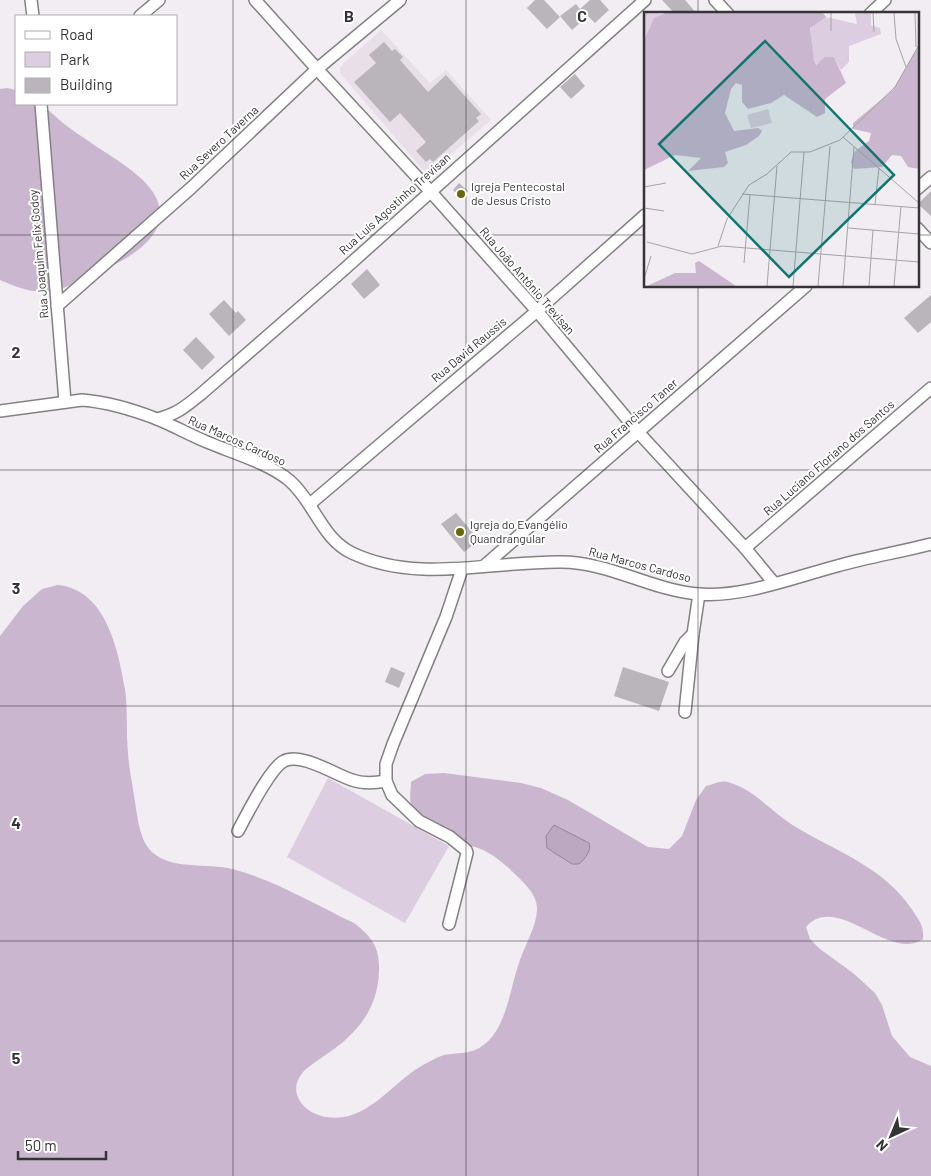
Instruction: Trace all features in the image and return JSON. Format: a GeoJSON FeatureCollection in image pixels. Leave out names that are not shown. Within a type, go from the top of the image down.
{"type":"FeatureCollection","features":[{"type":"Feature","properties":{"kind":"street"},"geometry":{"type":"LineString","coordinates":[[31,0],[33,15]]}},
{"type":"Feature","properties":{"kind":"street"},"geometry":{"type":"LineString","coordinates":[[141,15],[159,0]]}},
{"type":"Feature","properties":{"kind":"street","name":"Rua João Antônio Trevisan"},"geometry":{"type":"LineString","coordinates":[[255,0],[537,311],[638,432],[745,548],[774,583]]}},
{"type":"Feature","properties":{"kind":"street","name":"Rua Severo Taverna"},"geometry":{"type":"LineString","coordinates":[[58,306],[191,188],[317,69],[400,0]]}},
{"type":"Feature","properties":{"kind":"street","name":"Rua Luís Agostinho Trevisan"},"geometry":{"type":"LineString","coordinates":[[157,419],[170,416],[188,405],[645,0]]}},
{"type":"Feature","properties":{"kind":"street"},"geometry":{"type":"LineString","coordinates":[[716,0],[726,12]]}},
{"type":"Feature","properties":{"kind":"street"},"geometry":{"type":"LineString","coordinates":[[872,12],[885,0]]}},
{"type":"Feature","properties":{"kind":"street","name":"Rua Joaquim Felix Godoy"},"geometry":{"type":"LineString","coordinates":[[40,105],[65,402]]}},
{"type":"Feature","properties":{"kind":"street"},"geometry":{"type":"LineString","coordinates":[[918,188],[931,177]]}},
{"type":"Feature","properties":{"kind":"street","name":"Rua David Raussis"},"geometry":{"type":"LineString","coordinates":[[310,504],[537,311],[644,217]]}},
{"type":"Feature","properties":{"kind":"street"},"geometry":{"type":"LineString","coordinates":[[918,229],[931,243]]}},
{"type":"Feature","properties":{"kind":"street","name":"Rua Francisco Taner"},"geometry":{"type":"LineString","coordinates":[[484,566],[804,288]]}},
{"type":"Feature","properties":{"kind":"street","name":"Rua Luciano Floriano dos Santos"},"geometry":{"type":"LineString","coordinates":[[745,548],[931,388]]}},
{"type":"Feature","properties":{"kind":"street","name":"Rua Marcos Cardoso"},"geometry":{"type":"LineString","coordinates":[[0,411],[82,400],[157,419],[283,476],[295,486],[310,504],[334,539],[349,552],[397,567],[462,569],[562,562],[586,564],[677,590],[699,594],[731,593],[931,544]]}},
{"type":"Feature","properties":{"kind":"street"},"geometry":{"type":"LineString","coordinates":[[449,924],[467,853],[466,850],[450,837],[419,821],[403,807],[392,795],[386,782],[386,764],[446,617],[462,569]]}},
{"type":"Feature","properties":{"kind":"street"},"geometry":{"type":"LineString","coordinates":[[685,712],[699,594]]}},
{"type":"Feature","properties":{"kind":"street"},"geometry":{"type":"LineString","coordinates":[[668,671],[685,642],[693,634]]}},
{"type":"Feature","properties":{"kind":"street"},"geometry":{"type":"LineString","coordinates":[[238,831],[258,793],[282,762],[291,758],[318,765],[353,781],[386,782]]}},
{"type":"Feature","properties":{"kind":"shaded area"},"geometry":{"type":"Polygon","coordinates":[[[381,30],[430,83],[446,70],[491,120],[433,169],[423,170],[340,73],[340,67],[381,30]]]}},
{"type":"Feature","properties":{"kind":"shaded area"},"geometry":{"type":"Polygon","coordinates":[[[0,89],[15,90],[15,105],[42,105],[75,132],[127,167],[146,184],[158,202],[160,215],[157,227],[151,238],[142,247],[108,268],[75,284],[57,290],[31,291],[0,280],[0,89]]]}},
{"type":"Feature","properties":{"kind":"shaded area"},"geometry":{"type":"Polygon","coordinates":[[[58,585],[74,589],[88,598],[107,624],[113,640],[125,689],[129,759],[137,818],[145,843],[152,852],[171,862],[228,868],[260,878],[354,923],[374,943],[378,956],[379,972],[376,992],[369,1011],[351,1035],[305,1070],[296,1085],[299,1100],[310,1111],[326,1117],[341,1117],[354,1114],[367,1108],[423,1065],[441,1056],[475,1050],[485,1044],[494,1035],[505,1012],[519,963],[535,921],[537,907],[533,895],[525,884],[505,865],[478,848],[438,839],[423,827],[411,805],[411,782],[425,774],[444,773],[521,783],[541,788],[568,800],[648,847],[669,849],[682,836],[696,800],[706,786],[717,782],[726,782],[737,785],[761,800],[791,824],[873,871],[901,895],[920,921],[923,939],[910,944],[895,942],[848,921],[833,917],[819,918],[806,927],[810,939],[820,949],[853,973],[875,993],[882,1005],[892,1036],[910,1057],[931,1066],[931,1176],[0,1176],[0,636],[23,606],[42,589],[58,585]]]}},
{"type":"Feature","properties":{"kind":"shaded area"},"geometry":{"type":"Polygon","coordinates":[[[554,825],[589,843],[589,851],[579,864],[572,864],[547,848],[546,836],[554,825]]]}},
{"type":"Feature","properties":{"kind":"green space"},"geometry":{"type":"Polygon","coordinates":[[[328,778],[449,846],[405,923],[287,857],[328,778]]]}},
{"type":"Feature","properties":{"kind":"building"},"geometry":{"type":"Polygon","coordinates":[[[535,0],[544,0],[560,17],[547,29],[527,8],[535,0]]]}},
{"type":"Feature","properties":{"kind":"building"},"geometry":{"type":"Polygon","coordinates":[[[590,0],[600,0],[609,10],[595,23],[588,16],[572,30],[560,16],[576,4],[580,9],[590,0]]]}},
{"type":"Feature","properties":{"kind":"building"},"geometry":{"type":"Polygon","coordinates":[[[662,0],[685,0],[695,12],[673,12],[662,0]]]}},
{"type":"Feature","properties":{"kind":"building"},"geometry":{"type":"Polygon","coordinates":[[[384,42],[392,51],[395,49],[403,57],[400,60],[428,92],[446,75],[481,114],[476,118],[479,121],[433,162],[430,159],[426,162],[416,151],[426,142],[400,113],[390,122],[354,82],[376,63],[369,55],[384,42]]]}},
{"type":"Feature","properties":{"kind":"building"},"geometry":{"type":"Polygon","coordinates":[[[575,74],[585,86],[571,99],[560,87],[575,74]]]}},
{"type":"Feature","properties":{"kind":"building","name":"Igreja Pentecostal de Jesus Cristo"},"geometry":{"type":"Polygon","coordinates":[[[459,183],[468,191],[461,198],[453,190],[459,183]]]}},
{"type":"Feature","properties":{"kind":"building"},"geometry":{"type":"Polygon","coordinates":[[[931,191],[931,216],[918,204],[931,191]]]}},
{"type":"Feature","properties":{"kind":"building"},"geometry":{"type":"Polygon","coordinates":[[[367,269],[380,285],[364,299],[351,284],[367,269]]]}},
{"type":"Feature","properties":{"kind":"building"},"geometry":{"type":"Polygon","coordinates":[[[931,295],[931,322],[918,333],[904,318],[931,295]]]}},
{"type":"Feature","properties":{"kind":"building"},"geometry":{"type":"Polygon","coordinates":[[[224,300],[236,313],[238,311],[246,320],[229,336],[209,314],[224,300]]]}},
{"type":"Feature","properties":{"kind":"building"},"geometry":{"type":"Polygon","coordinates":[[[196,337],[215,357],[202,370],[183,350],[196,337]]]}},
{"type":"Feature","properties":{"kind":"building","name":"Igreja do Evangélio Quandrangular"},"geometry":{"type":"Polygon","coordinates":[[[456,513],[479,540],[464,552],[441,524],[456,513]]]}},
{"type":"Feature","properties":{"kind":"building"},"geometry":{"type":"Polygon","coordinates":[[[391,667],[405,673],[399,688],[385,682],[391,667]]]}},
{"type":"Feature","properties":{"kind":"building"},"geometry":{"type":"Polygon","coordinates":[[[623,667],[669,682],[659,711],[614,696],[623,667]]]}},
{"type":"Feature","properties":{"kind":"place","name":"Igreja Pentecostal de Jesus Cristo"},"geometry":{"type":"Point","coordinates":[461,194]}},
{"type":"Feature","properties":{"kind":"place","name":"Igreja do Evangélio Quandrangular"},"geometry":{"type":"Point","coordinates":[460,532]}}]}
